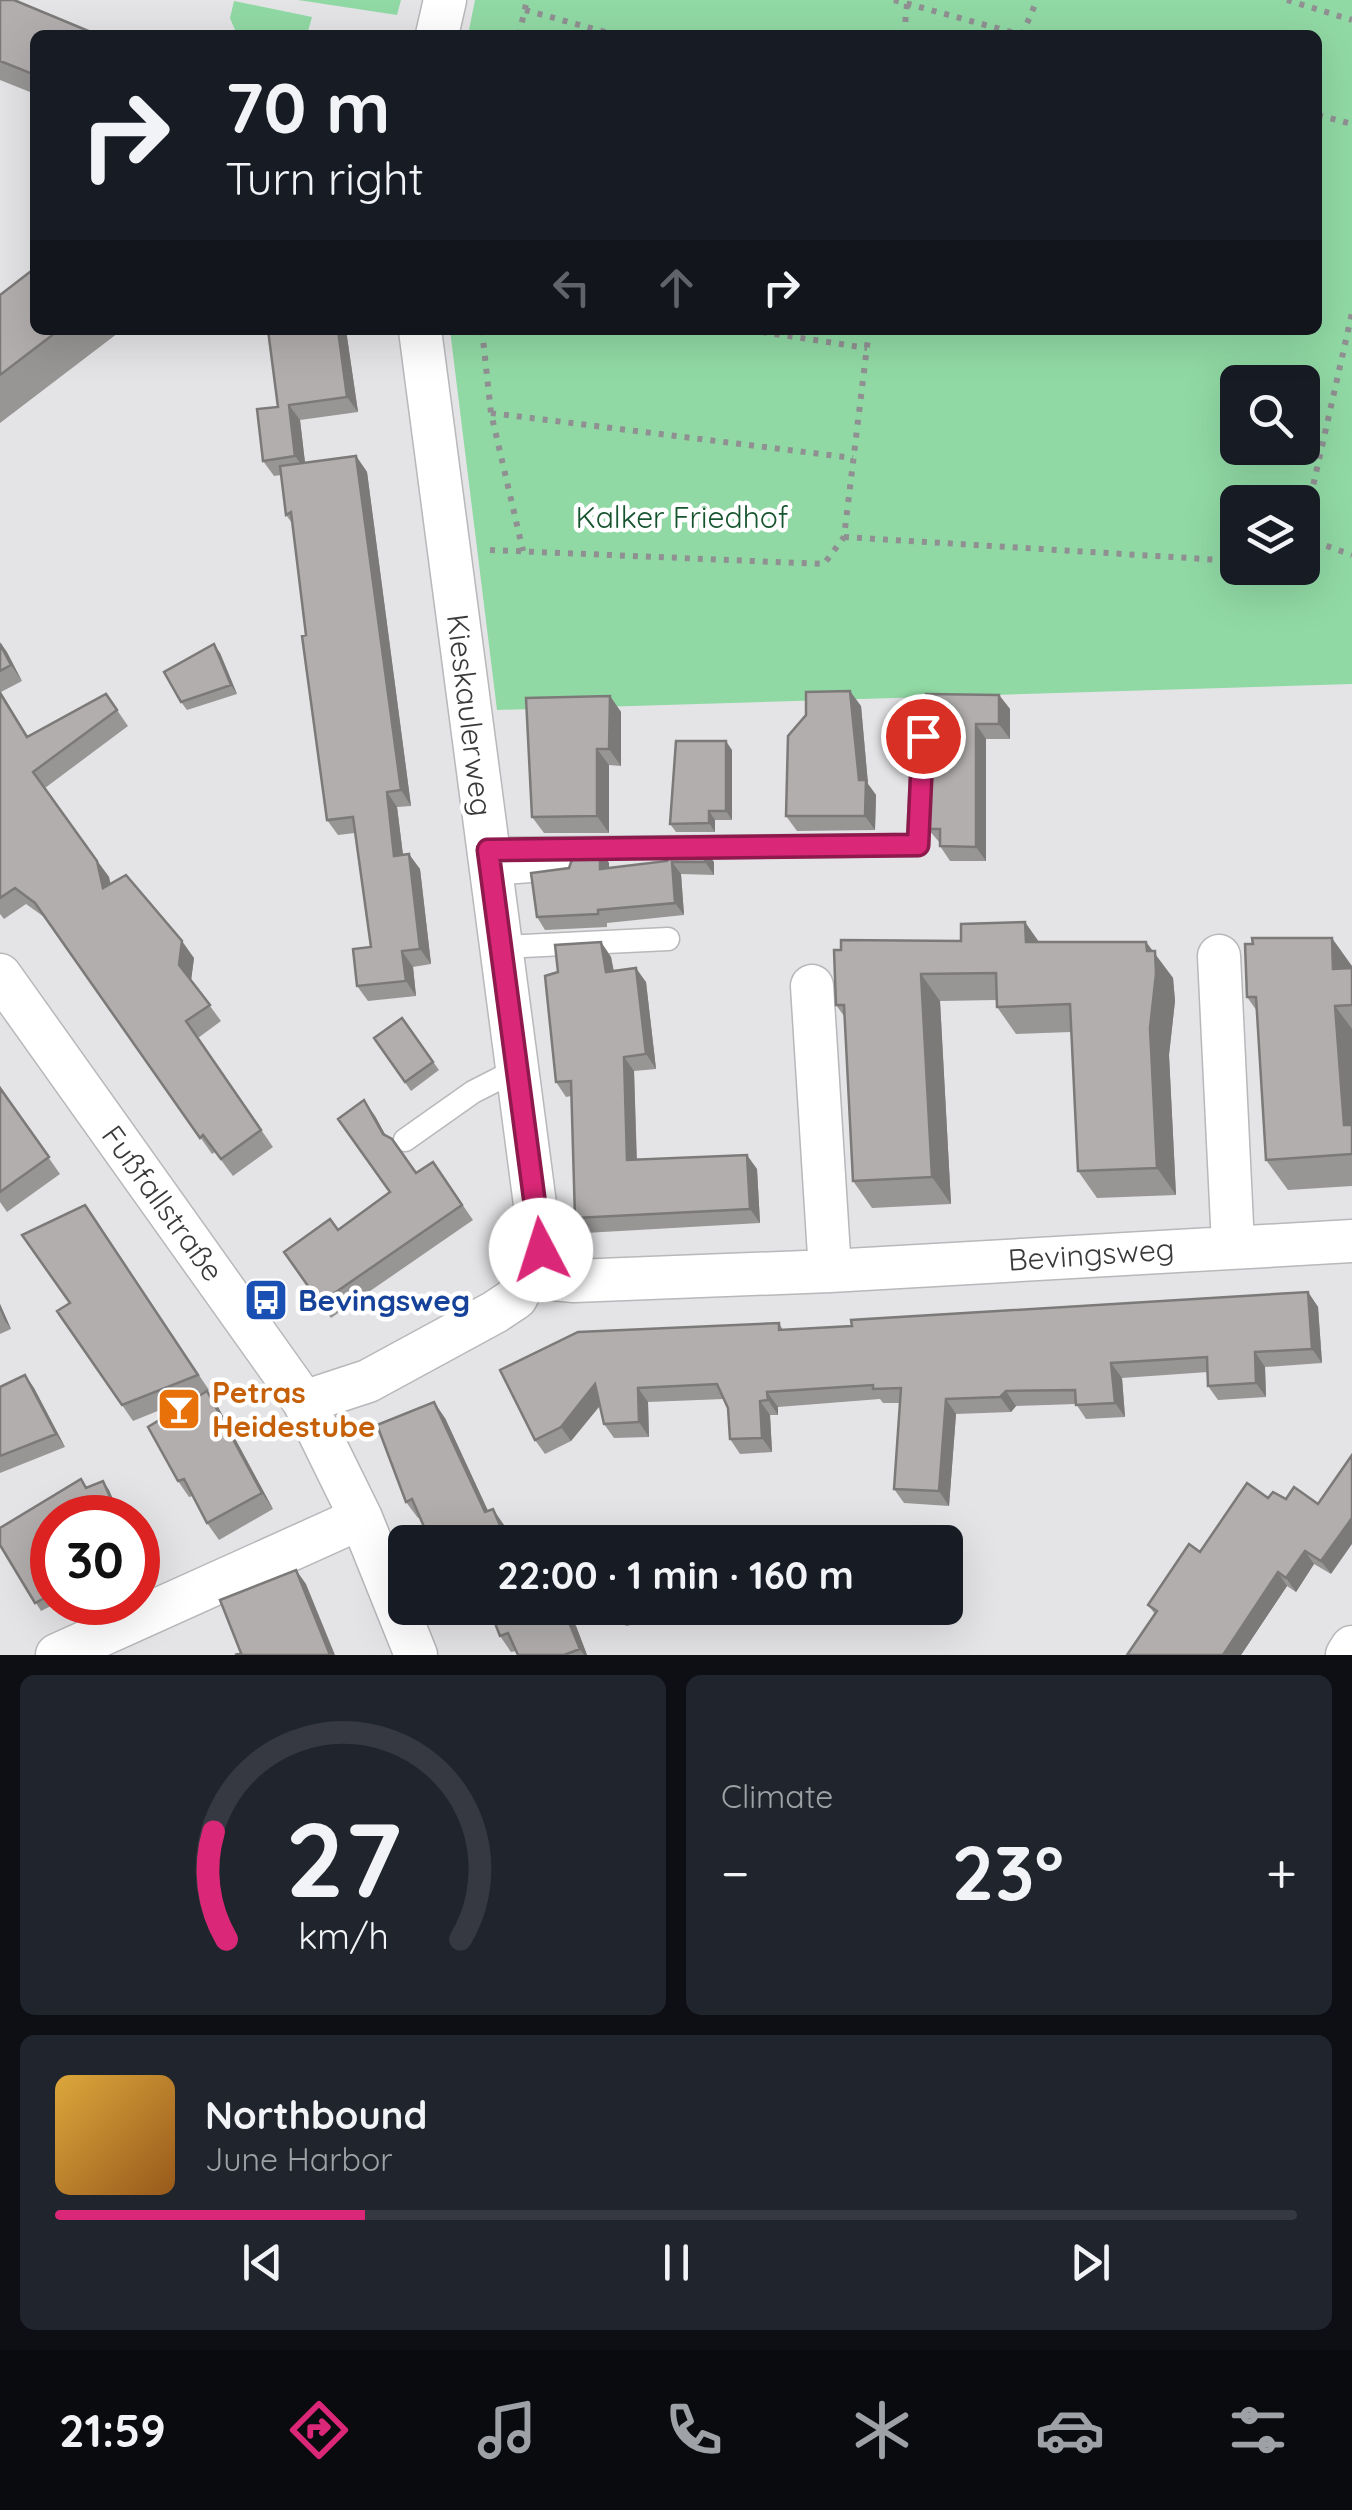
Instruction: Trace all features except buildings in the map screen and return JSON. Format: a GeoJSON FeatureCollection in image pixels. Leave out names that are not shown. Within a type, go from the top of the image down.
{"type":"FeatureCollection","features":[{"type":"Feature","properties":{"kind":"street"},"geometry":{"type":"LineString","coordinates":[[438,30],[445,0]]}},
{"type":"Feature","properties":{"kind":"street","name":"Kieskaulerweg"},"geometry":{"type":"LineString","coordinates":[[421,335],[541,1250],[530,1277]]}},
{"type":"Feature","properties":{"kind":"street"},"geometry":{"type":"LineString","coordinates":[[1219,956],[1233,1245]]}},
{"type":"Feature","properties":{"kind":"street","name":"Fußfallstraße"},"geometry":{"type":"LineString","coordinates":[[0,975],[304,1402],[361,1518],[416,1655]]}},
{"type":"Feature","properties":{"kind":"street"},"geometry":{"type":"LineString","coordinates":[[812,986],[830,1271]]}},
{"type":"Feature","properties":{"kind":"street","name":"Bevingsweg"},"geometry":{"type":"LineString","coordinates":[[530,1277],[574,1281],[830,1271],[1352,1241]]}},
{"type":"Feature","properties":{"kind":"street"},"geometry":{"type":"LineString","coordinates":[[304,1402],[368,1381],[496,1312],[516,1298],[530,1277]]}},
{"type":"Feature","properties":{"kind":"street"},"geometry":{"type":"LineString","coordinates":[[57,1655],[361,1518]]}},
{"type":"Feature","properties":{"kind":"street"},"geometry":{"type":"LineString","coordinates":[[1347,1655],[1352,1648]]}},
{"type":"Feature","properties":{"kind":"lane"},"geometry":{"type":"LineString","coordinates":[[490,862],[918,845],[923,736]]}},
{"type":"Feature","properties":{"kind":"lane"},"geometry":{"type":"LineString","coordinates":[[490,862],[570,868]]}},
{"type":"Feature","properties":{"kind":"lane"},"geometry":{"type":"LineString","coordinates":[[502,947],[668,939]]}},
{"type":"Feature","properties":{"kind":"lane"},"geometry":{"type":"LineString","coordinates":[[405,1140],[473,1092],[518,1069]]}},
{"type":"Feature","properties":{"kind":"path"},"geometry":{"type":"LineString","coordinates":[[521,30],[527,0]]}},
{"type":"Feature","properties":{"kind":"path"},"geometry":{"type":"LineString","coordinates":[[894,0],[1004,30]]}},
{"type":"Feature","properties":{"kind":"path"},"geometry":{"type":"LineString","coordinates":[[1024,30],[1037,0]]}},
{"type":"Feature","properties":{"kind":"path"},"geometry":{"type":"LineString","coordinates":[[1287,0],[1352,20]]}},
{"type":"Feature","properties":{"kind":"path"},"geometry":{"type":"LineString","coordinates":[[905,30],[908,4]]}},
{"type":"Feature","properties":{"kind":"path"},"geometry":{"type":"LineString","coordinates":[[525,10],[598,30]]}},
{"type":"Feature","properties":{"kind":"path"},"geometry":{"type":"LineString","coordinates":[[1322,116],[1352,124]]}},
{"type":"Feature","properties":{"kind":"path"},"geometry":{"type":"LineString","coordinates":[[1313,485],[1352,312]]}},
{"type":"Feature","properties":{"kind":"path"},"geometry":{"type":"LineString","coordinates":[[483,335],[491,414],[523,550]]}},
{"type":"Feature","properties":{"kind":"path"},"geometry":{"type":"LineString","coordinates":[[782,335],[867,348]]}},
{"type":"Feature","properties":{"kind":"path"},"geometry":{"type":"LineString","coordinates":[[490,550],[824,564],[844,536],[868,335]]}},
{"type":"Feature","properties":{"kind":"path"},"geometry":{"type":"LineString","coordinates":[[491,414],[853,458]]}},
{"type":"Feature","properties":{"kind":"path"},"geometry":{"type":"LineString","coordinates":[[844,536],[1220,560]]}},
{"type":"Feature","properties":{"kind":"path"},"geometry":{"type":"LineString","coordinates":[[1320,543],[1352,555]]}},
{"type":"Feature","properties":{"kind":"green space"},"geometry":{"type":"Polygon","coordinates":[[[298,0],[401,0],[397,15],[298,0]]]}},
{"type":"Feature","properties":{"kind":"green space","name":"Kalker Friedhof"},"geometry":{"type":"Polygon","coordinates":[[[475,0],[1352,0],[1352,684],[497,710],[451,335],[1322,335],[1322,30],[469,30],[475,0]]]}},
{"type":"Feature","properties":{"kind":"green space"},"geometry":{"type":"Polygon","coordinates":[[[234,1],[312,17],[308,30],[235,30],[230,18],[234,1]]]}},
{"type":"Feature","properties":{"kind":"place","name":"Bevingsweg"},"geometry":{"type":"Point","coordinates":[266,1300]}},
{"type":"Feature","properties":{"kind":"place","name":"Petras Heidestube"},"geometry":{"type":"Point","coordinates":[179,1409]}},
{"type":"Feature","properties":{"kind":"route"},"geometry":{"type":"LineString","coordinates":[[541,1250],[488,850],[918,845],[923,736]]}}]}
